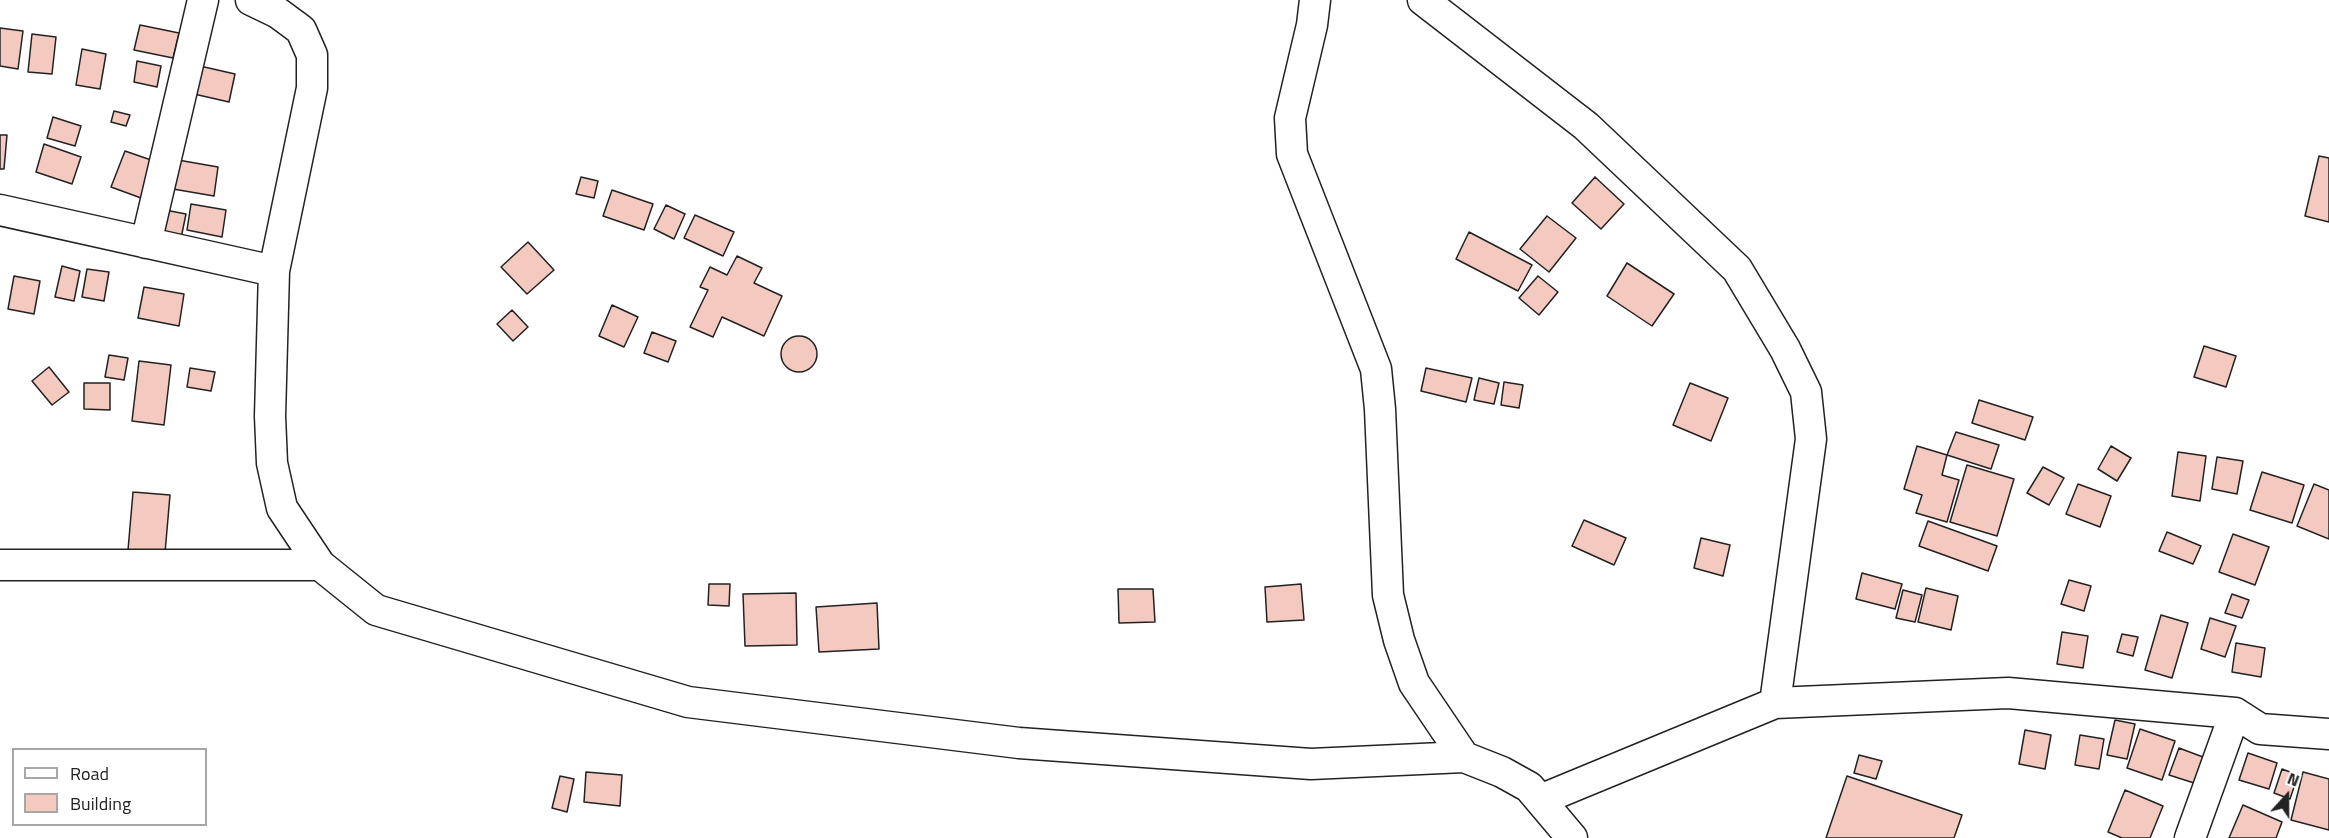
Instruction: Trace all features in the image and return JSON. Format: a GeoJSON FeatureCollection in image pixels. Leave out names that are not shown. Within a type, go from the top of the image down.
{"type":"FeatureCollection","features":[{"type":"Feature","properties":{"kind":"street"},"geometry":{"type":"LineString","coordinates":[[146,243],[203,0]]}},
{"type":"Feature","properties":{"kind":"street"},"geometry":{"type":"LineString","coordinates":[[251,0],[278,13],[301,30],[312,55],[312,88],[274,271],[270,416],[272,463],[282,508],[320,565],[376,610],[688,702],[1019,743],[1311,764],[1464,757],[1529,787],[1572,838]]}},
{"type":"Feature","properties":{"kind":"street"},"geometry":{"type":"LineString","coordinates":[[1315,0],[1312,25],[1290,118],[1292,154],[1376,369],[1380,409],[1388,596],[1399,640],[1414,683],[1464,757]]}},
{"type":"Feature","properties":{"kind":"street"},"geometry":{"type":"LineString","coordinates":[[1423,0],[1586,126],[1737,269],[1785,349],[1806,392],[1811,439],[1775,703]]}},
{"type":"Feature","properties":{"kind":"street"},"geometry":{"type":"LineString","coordinates":[[0,210],[274,271]]}},
{"type":"Feature","properties":{"kind":"street"},"geometry":{"type":"LineString","coordinates":[[0,565],[320,565]]}},
{"type":"Feature","properties":{"kind":"street"},"geometry":{"type":"LineString","coordinates":[[1539,800],[1775,703],[2008,693],[2235,713],[2259,729],[2329,734]]}},
{"type":"Feature","properties":{"kind":"street"},"geometry":{"type":"LineString","coordinates":[[2190,838],[2235,713]]}},
{"type":"Feature","properties":{"kind":"building"},"geometry":{"type":"Polygon","coordinates":[[[140,25],[179,33],[173,58],[134,50],[140,25]]]}},
{"type":"Feature","properties":{"kind":"building"},"geometry":{"type":"Polygon","coordinates":[[[0,28],[23,31],[18,69],[0,66],[0,28]]]}},
{"type":"Feature","properties":{"kind":"building"},"geometry":{"type":"Polygon","coordinates":[[[32,34],[56,37],[52,74],[28,72],[32,34]]]}},
{"type":"Feature","properties":{"kind":"building"},"geometry":{"type":"Polygon","coordinates":[[[82,49],[106,54],[100,89],[76,85],[82,49]]]}},
{"type":"Feature","properties":{"kind":"building"},"geometry":{"type":"Polygon","coordinates":[[[137,61],[161,66],[157,87],[134,82],[137,61]]]}},
{"type":"Feature","properties":{"kind":"building"},"geometry":{"type":"Polygon","coordinates":[[[200,66],[235,74],[229,102],[194,94],[200,66]]]}},
{"type":"Feature","properties":{"kind":"building"},"geometry":{"type":"Polygon","coordinates":[[[114,111],[130,115],[126,126],[111,122],[114,111]]]}},
{"type":"Feature","properties":{"kind":"building"},"geometry":{"type":"Polygon","coordinates":[[[53,117],[81,126],[75,146],[47,138],[53,117]]]}},
{"type":"Feature","properties":{"kind":"building"},"geometry":{"type":"Polygon","coordinates":[[[0,135],[7,135],[4,169],[0,169],[0,135]]]}},
{"type":"Feature","properties":{"kind":"building"},"geometry":{"type":"Polygon","coordinates":[[[44,144],[81,157],[72,184],[36,172],[44,144]]]}},
{"type":"Feature","properties":{"kind":"building"},"geometry":{"type":"Polygon","coordinates":[[[125,151],[154,161],[141,198],[111,187],[125,151]]]}},
{"type":"Feature","properties":{"kind":"building"},"geometry":{"type":"Polygon","coordinates":[[[2319,156],[2329,158],[2329,222],[2305,216],[2319,156]]]}},
{"type":"Feature","properties":{"kind":"building"},"geometry":{"type":"Polygon","coordinates":[[[178,160],[218,167],[214,196],[173,189],[178,160]]]}},
{"type":"Feature","properties":{"kind":"building"},"geometry":{"type":"Polygon","coordinates":[[[581,177],[598,181],[594,198],[576,194],[581,177]]]}},
{"type":"Feature","properties":{"kind":"building"},"geometry":{"type":"Polygon","coordinates":[[[1595,177],[1624,204],[1601,229],[1572,203],[1595,177]]]}},
{"type":"Feature","properties":{"kind":"building"},"geometry":{"type":"Polygon","coordinates":[[[612,190],[653,204],[644,230],[603,216],[612,190]]]}},
{"type":"Feature","properties":{"kind":"building"},"geometry":{"type":"Polygon","coordinates":[[[191,204],[226,210],[222,237],[187,230],[191,204]]]}},
{"type":"Feature","properties":{"kind":"building"},"geometry":{"type":"Polygon","coordinates":[[[666,205],[685,214],[674,239],[654,229],[666,205]]]}},
{"type":"Feature","properties":{"kind":"building"},"geometry":{"type":"Polygon","coordinates":[[[160,209],[186,214],[180,243],[155,238],[160,209]]]}},
{"type":"Feature","properties":{"kind":"building"},"geometry":{"type":"Polygon","coordinates":[[[695,215],[734,232],[723,256],[684,238],[695,215]]]}},
{"type":"Feature","properties":{"kind":"building"},"geometry":{"type":"Polygon","coordinates":[[[1547,216],[1576,238],[1549,272],[1520,249],[1547,216]]]}},
{"type":"Feature","properties":{"kind":"building"},"geometry":{"type":"Polygon","coordinates":[[[1469,232],[1532,265],[1518,291],[1456,259],[1469,232]]]}},
{"type":"Feature","properties":{"kind":"building"},"geometry":{"type":"Polygon","coordinates":[[[528,242],[554,270],[527,294],[501,267],[528,242]]]}},
{"type":"Feature","properties":{"kind":"building"},"geometry":{"type":"Polygon","coordinates":[[[737,256],[762,268],[754,283],[782,296],[764,336],[722,317],[713,337],[690,327],[708,290],[700,287],[710,267],[727,275],[737,256]]]}},
{"type":"Feature","properties":{"kind":"building"},"geometry":{"type":"Polygon","coordinates":[[[1627,263],[1674,294],[1652,326],[1607,296],[1627,263]]]}},
{"type":"Feature","properties":{"kind":"building"},"geometry":{"type":"Polygon","coordinates":[[[62,266],[80,271],[74,301],[55,297],[62,266]]]}},
{"type":"Feature","properties":{"kind":"building"},"geometry":{"type":"Polygon","coordinates":[[[87,269],[109,272],[104,301],[82,297],[87,269]]]}},
{"type":"Feature","properties":{"kind":"building"},"geometry":{"type":"Polygon","coordinates":[[[14,276],[40,281],[34,314],[8,309],[14,276]]]}},
{"type":"Feature","properties":{"kind":"building"},"geometry":{"type":"Polygon","coordinates":[[[1538,276],[1558,292],[1539,315],[1519,298],[1538,276]]]}},
{"type":"Feature","properties":{"kind":"building"},"geometry":{"type":"Polygon","coordinates":[[[144,287],[184,294],[179,326],[138,318],[144,287]]]}},
{"type":"Feature","properties":{"kind":"building"},"geometry":{"type":"Polygon","coordinates":[[[612,305],[638,317],[624,347],[599,336],[612,305]]]}},
{"type":"Feature","properties":{"kind":"building"},"geometry":{"type":"Polygon","coordinates":[[[512,310],[528,327],[513,341],[497,324],[512,310]]]}},
{"type":"Feature","properties":{"kind":"building"},"geometry":{"type":"Polygon","coordinates":[[[652,332],[676,341],[668,362],[644,353],[652,332]]]}},
{"type":"Feature","properties":{"kind":"building"},"geometry":{"type":"Polygon","coordinates":[[[799,336],[812,341],[817,354],[812,367],[799,372],[786,367],[781,354],[786,341],[799,336]]]}},
{"type":"Feature","properties":{"kind":"building"},"geometry":{"type":"Polygon","coordinates":[[[2204,346],[2236,356],[2226,387],[2194,377],[2204,346]]]}},
{"type":"Feature","properties":{"kind":"building"},"geometry":{"type":"Polygon","coordinates":[[[109,355],[128,358],[124,380],[105,377],[109,355]]]}},
{"type":"Feature","properties":{"kind":"building"},"geometry":{"type":"Polygon","coordinates":[[[139,361],[171,365],[164,425],[132,421],[139,361]]]}},
{"type":"Feature","properties":{"kind":"building"},"geometry":{"type":"Polygon","coordinates":[[[49,367],[69,392],[52,405],[32,381],[49,367]]]}},
{"type":"Feature","properties":{"kind":"building"},"geometry":{"type":"Polygon","coordinates":[[[190,368],[215,372],[211,391],[187,387],[190,368]]]}},
{"type":"Feature","properties":{"kind":"building"},"geometry":{"type":"Polygon","coordinates":[[[1426,368],[1472,378],[1466,402],[1421,391],[1426,368]]]}},
{"type":"Feature","properties":{"kind":"building"},"geometry":{"type":"Polygon","coordinates":[[[1479,378],[1499,383],[1494,404],[1474,400],[1479,378]]]}},
{"type":"Feature","properties":{"kind":"building"},"geometry":{"type":"Polygon","coordinates":[[[1504,382],[1523,385],[1519,408],[1501,405],[1504,382]]]}},
{"type":"Feature","properties":{"kind":"building"},"geometry":{"type":"Polygon","coordinates":[[[84,383],[110,383],[110,410],[84,409],[84,383]]]}},
{"type":"Feature","properties":{"kind":"building"},"geometry":{"type":"Polygon","coordinates":[[[1690,383],[1728,398],[1711,441],[1673,425],[1690,383]]]}},
{"type":"Feature","properties":{"kind":"building"},"geometry":{"type":"Polygon","coordinates":[[[1979,400],[2033,417],[2025,440],[1972,423],[1979,400]]]}},
{"type":"Feature","properties":{"kind":"building"},"geometry":{"type":"Polygon","coordinates":[[[1956,432],[1999,445],[1991,469],[1947,455],[1956,432]]]}},
{"type":"Feature","properties":{"kind":"building"},"geometry":{"type":"Polygon","coordinates":[[[1917,446],[1947,455],[1942,475],[1959,480],[1947,522],[1916,513],[1922,495],[1904,489],[1917,446]]]}},
{"type":"Feature","properties":{"kind":"building"},"geometry":{"type":"Polygon","coordinates":[[[2111,446],[2131,458],[2117,481],[2098,469],[2111,446]]]}},
{"type":"Feature","properties":{"kind":"building"},"geometry":{"type":"Polygon","coordinates":[[[2178,452],[2206,456],[2200,501],[2172,496],[2178,452]]]}},
{"type":"Feature","properties":{"kind":"building"},"geometry":{"type":"Polygon","coordinates":[[[2217,457],[2243,461],[2237,494],[2212,489],[2217,457]]]}},
{"type":"Feature","properties":{"kind":"building"},"geometry":{"type":"Polygon","coordinates":[[[1967,465],[2014,479],[1997,536],[1950,522],[1967,465]]]}},
{"type":"Feature","properties":{"kind":"building"},"geometry":{"type":"Polygon","coordinates":[[[2043,467],[2064,478],[2049,505],[2027,493],[2043,467]]]}},
{"type":"Feature","properties":{"kind":"building"},"geometry":{"type":"Polygon","coordinates":[[[2262,472],[2304,485],[2292,523],[2250,510],[2262,472]]]}},
{"type":"Feature","properties":{"kind":"building"},"geometry":{"type":"Polygon","coordinates":[[[2078,484],[2111,496],[2100,527],[2066,514],[2078,484]]]}},
{"type":"Feature","properties":{"kind":"building"},"geometry":{"type":"Polygon","coordinates":[[[2314,484],[2329,490],[2329,539],[2297,526],[2314,484]]]}},
{"type":"Feature","properties":{"kind":"building"},"geometry":{"type":"Polygon","coordinates":[[[133,492],[170,495],[165,553],[128,550],[133,492]]]}},
{"type":"Feature","properties":{"kind":"building"},"geometry":{"type":"Polygon","coordinates":[[[1584,520],[1626,538],[1614,565],[1572,546],[1584,520]]]}},
{"type":"Feature","properties":{"kind":"building"},"geometry":{"type":"Polygon","coordinates":[[[1928,521],[1997,546],[1988,571],[1919,546],[1928,521]]]}},
{"type":"Feature","properties":{"kind":"building"},"geometry":{"type":"Polygon","coordinates":[[[2167,532],[2201,546],[2193,564],[2159,551],[2167,532]]]}},
{"type":"Feature","properties":{"kind":"building"},"geometry":{"type":"Polygon","coordinates":[[[2233,534],[2269,547],[2255,585],[2219,572],[2233,534]]]}},
{"type":"Feature","properties":{"kind":"building"},"geometry":{"type":"Polygon","coordinates":[[[1701,538],[1730,545],[1723,576],[1694,568],[1701,538]]]}},
{"type":"Feature","properties":{"kind":"building"},"geometry":{"type":"Polygon","coordinates":[[[1862,573],[1902,584],[1895,609],[1856,599],[1862,573]]]}},
{"type":"Feature","properties":{"kind":"building"},"geometry":{"type":"Polygon","coordinates":[[[2069,580],[2091,586],[2084,611],[2061,604],[2069,580]]]}},
{"type":"Feature","properties":{"kind":"building"},"geometry":{"type":"Polygon","coordinates":[[[709,584],[730,584],[729,606],[708,605],[709,584]]]}},
{"type":"Feature","properties":{"kind":"building"},"geometry":{"type":"Polygon","coordinates":[[[1301,584],[1304,620],[1267,622],[1265,587],[1301,584]]]}},
{"type":"Feature","properties":{"kind":"building"},"geometry":{"type":"Polygon","coordinates":[[[1926,588],[1958,596],[1951,630],[1918,622],[1926,588]]]}},
{"type":"Feature","properties":{"kind":"building"},"geometry":{"type":"Polygon","coordinates":[[[1118,589],[1153,589],[1155,622],[1119,623],[1118,589]]]}},
{"type":"Feature","properties":{"kind":"building"},"geometry":{"type":"Polygon","coordinates":[[[1903,590],[1922,595],[1915,622],[1896,618],[1903,590]]]}},
{"type":"Feature","properties":{"kind":"building"},"geometry":{"type":"Polygon","coordinates":[[[796,593],[797,645],[745,646],[743,594],[796,593]]]}},
{"type":"Feature","properties":{"kind":"building"},"geometry":{"type":"Polygon","coordinates":[[[2232,594],[2249,600],[2242,618],[2225,613],[2232,594]]]}},
{"type":"Feature","properties":{"kind":"building"},"geometry":{"type":"Polygon","coordinates":[[[877,603],[879,649],[819,652],[816,607],[877,603]]]}},
{"type":"Feature","properties":{"kind":"building"},"geometry":{"type":"Polygon","coordinates":[[[2161,615],[2188,623],[2172,678],[2145,670],[2161,615]]]}},
{"type":"Feature","properties":{"kind":"building"},"geometry":{"type":"Polygon","coordinates":[[[2210,618],[2236,626],[2225,657],[2201,649],[2210,618]]]}},
{"type":"Feature","properties":{"kind":"building"},"geometry":{"type":"Polygon","coordinates":[[[2062,632],[2088,636],[2083,668],[2057,664],[2062,632]]]}},
{"type":"Feature","properties":{"kind":"building"},"geometry":{"type":"Polygon","coordinates":[[[2122,634],[2138,637],[2133,656],[2117,652],[2122,634]]]}},
{"type":"Feature","properties":{"kind":"building"},"geometry":{"type":"Polygon","coordinates":[[[2236,643],[2265,648],[2261,677],[2232,672],[2236,643]]]}},
{"type":"Feature","properties":{"kind":"building"},"geometry":{"type":"Polygon","coordinates":[[[2115,720],[2135,724],[2127,759],[2107,755],[2115,720]]]}},
{"type":"Feature","properties":{"kind":"building"},"geometry":{"type":"Polygon","coordinates":[[[2140,729],[2175,741],[2162,780],[2127,768],[2140,729]]]}},
{"type":"Feature","properties":{"kind":"building"},"geometry":{"type":"Polygon","coordinates":[[[2025,730],[2051,735],[2045,769],[2019,764],[2025,730]]]}},
{"type":"Feature","properties":{"kind":"building"},"geometry":{"type":"Polygon","coordinates":[[[2080,735],[2104,739],[2099,769],[2075,765],[2080,735]]]}},
{"type":"Feature","properties":{"kind":"building"},"geometry":{"type":"Polygon","coordinates":[[[2179,748],[2203,757],[2194,783],[2169,775],[2179,748]]]}},
{"type":"Feature","properties":{"kind":"building"},"geometry":{"type":"Polygon","coordinates":[[[2248,753],[2277,763],[2269,789],[2239,780],[2248,753]]]}},
{"type":"Feature","properties":{"kind":"building"},"geometry":{"type":"Polygon","coordinates":[[[1859,755],[1882,761],[1876,779],[1854,773],[1859,755]]]}},
{"type":"Feature","properties":{"kind":"building"},"geometry":{"type":"Polygon","coordinates":[[[2282,769],[2298,775],[2290,799],[2274,793],[2282,769]]]}},
{"type":"Feature","properties":{"kind":"building"},"geometry":{"type":"Polygon","coordinates":[[[586,772],[622,775],[620,806],[584,802],[586,772]]]}},
{"type":"Feature","properties":{"kind":"building"},"geometry":{"type":"Polygon","coordinates":[[[2303,772],[2329,779],[2329,830],[2291,820],[2303,772]]]}},
{"type":"Feature","properties":{"kind":"building"},"geometry":{"type":"Polygon","coordinates":[[[560,776],[574,779],[567,812],[552,808],[560,776]]]}},
{"type":"Feature","properties":{"kind":"building"},"geometry":{"type":"Polygon","coordinates":[[[1847,776],[1962,815],[1954,838],[1826,838],[1847,776]]]}},
{"type":"Feature","properties":{"kind":"building"},"geometry":{"type":"Polygon","coordinates":[[[2125,790],[2163,806],[2150,838],[2122,838],[2108,832],[2125,790]]]}},
{"type":"Feature","properties":{"kind":"building"},"geometry":{"type":"Polygon","coordinates":[[[2243,805],[2282,822],[2276,838],[2229,838],[2243,805]]]}}]}
